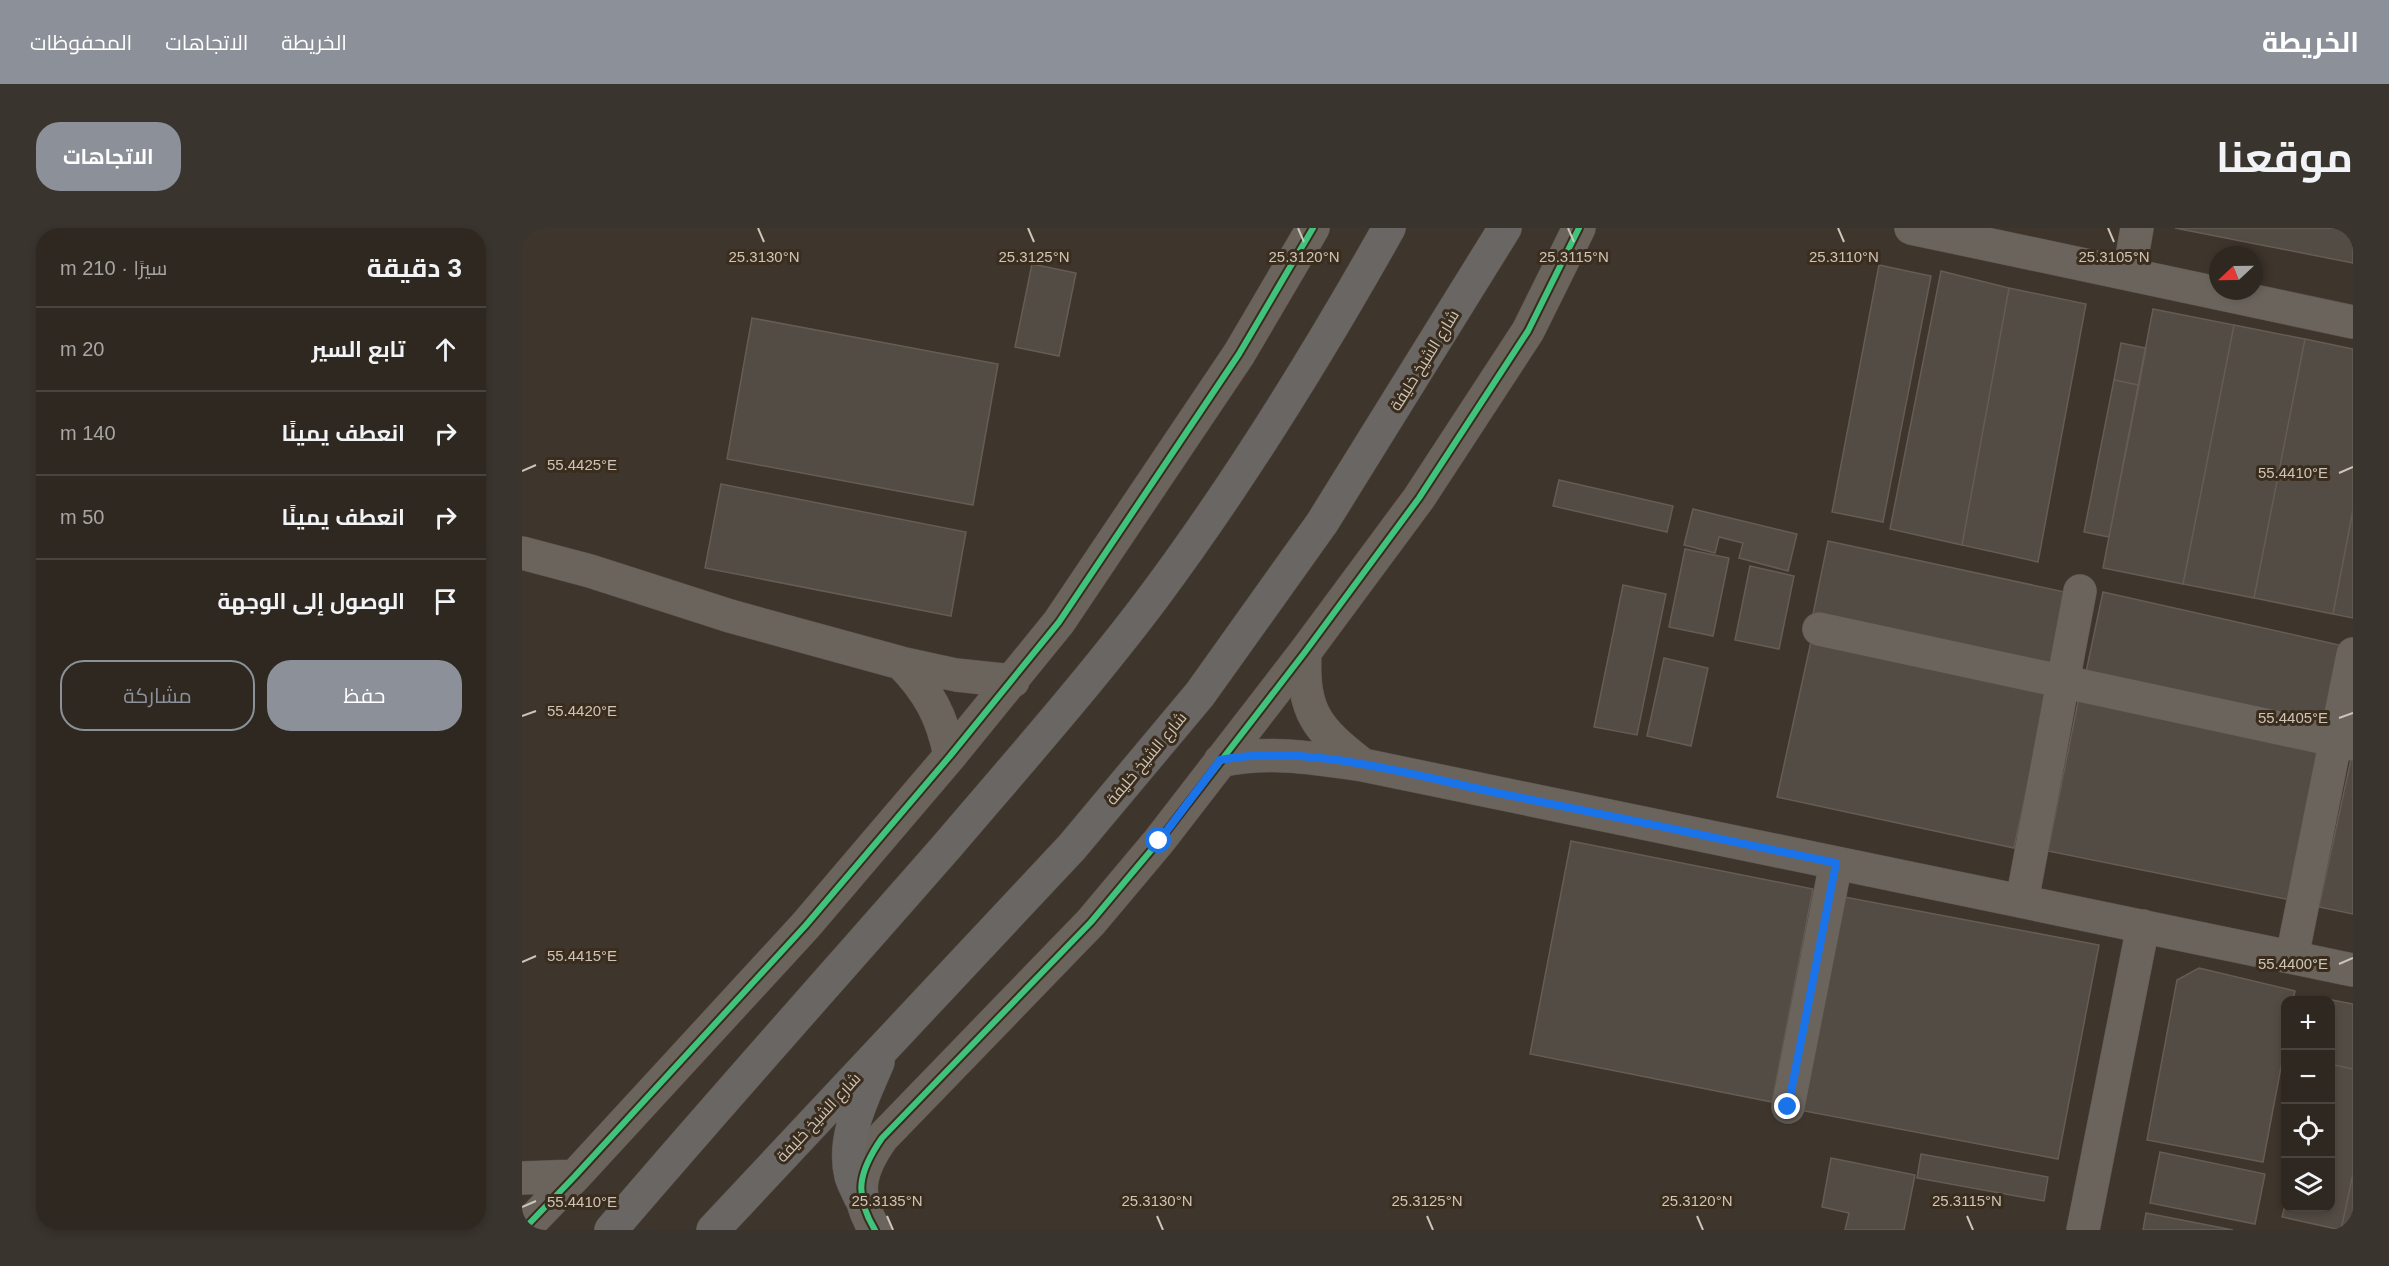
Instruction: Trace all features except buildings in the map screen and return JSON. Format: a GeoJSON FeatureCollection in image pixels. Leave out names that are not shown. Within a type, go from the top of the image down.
{"type":"FeatureCollection","features":[{"type":"Feature","properties":{"kind":"highway"},"geometry":{"type":"LineString","coordinates":[[611,1230],[1076,696],[1144,609],[1223,501],[1329,332],[1389,228]]}},
{"type":"Feature","properties":{"kind":"highway","name":"شارع الشيخ خليفة"},"geometry":{"type":"LineString","coordinates":[[713,1230],[1072,847],[1200,694],[1322,523],[1504,228]]}},
{"type":"Feature","properties":{"kind":"highway"},"geometry":{"type":"LineString","coordinates":[[860,1197],[851,1176],[850,1141],[857,1116],[885,1045]]}},
{"type":"Feature","properties":{"kind":"street"},"geometry":{"type":"LineString","coordinates":[[523,1230],[806,925],[1013,681],[1059,622],[1239,354],[1313,228]]}},
{"type":"Feature","properties":{"kind":"street"},"geometry":{"type":"LineString","coordinates":[[875,1230],[865,1215],[860,1197],[862,1175],[870,1156],[882,1138],[1091,921],[1159,841],[1305,652],[1419,498],[1528,331],[1579,228]]}},
{"type":"Feature","properties":{"kind":"street"},"geometry":{"type":"LineString","coordinates":[[1911,228],[2353,322]]}},
{"type":"Feature","properties":{"kind":"street"},"geometry":{"type":"LineString","coordinates":[[2129,274],[2137,228]]}},
{"type":"Feature","properties":{"kind":"street"},"geometry":{"type":"LineString","coordinates":[[522,553],[590,571],[730,616],[901,663],[956,675],[1013,681]]}},
{"type":"Feature","properties":{"kind":"street"},"geometry":{"type":"LineString","coordinates":[[2022,901],[2080,591]]}},
{"type":"Feature","properties":{"kind":"street"},"geometry":{"type":"LineString","coordinates":[[1819,629],[2344,742]]}},
{"type":"Feature","properties":{"kind":"street"},"geometry":{"type":"LineString","coordinates":[[1305,652],[1304,680],[1308,702],[1318,723],[1333,741],[1363,765]]}},
{"type":"Feature","properties":{"kind":"street"},"geometry":{"type":"LineString","coordinates":[[2292,957],[2344,742],[2353,654]]}},
{"type":"Feature","properties":{"kind":"street"},"geometry":{"type":"LineString","coordinates":[[901,663],[920,682],[934,705],[945,730],[950,756]]}},
{"type":"Feature","properties":{"kind":"street"},"geometry":{"type":"LineString","coordinates":[[1220,760],[1245,755],[1271,754],[1363,765],[2353,970]]}},
{"type":"Feature","properties":{"kind":"street"},"geometry":{"type":"LineString","coordinates":[[1788,1107],[1836,863]]}},
{"type":"Feature","properties":{"kind":"street"},"geometry":{"type":"LineString","coordinates":[[2083,1230],[2143,926]]}},
{"type":"Feature","properties":{"kind":"street"},"geometry":{"type":"LineString","coordinates":[[522,1178],[575,1176]]}},
{"type":"Feature","properties":{"kind":"cycle path"},"geometry":{"type":"LineString","coordinates":[[523,1230],[806,925],[950,756],[1059,622],[1239,354],[1313,228]]}},
{"type":"Feature","properties":{"kind":"cycle path"},"geometry":{"type":"LineString","coordinates":[[875,1230],[868,1217],[861,1194],[868,1161],[882,1138],[1091,922],[1159,841],[1305,652],[1419,498],[1528,331],[1579,228]]}},
{"type":"Feature","properties":{"kind":"route"},"geometry":{"type":"LineString","coordinates":[[1159,841],[1220,760],[1245,755],[1271,754],[1363,765],[1836,863],[1788,1107]]}}]}
